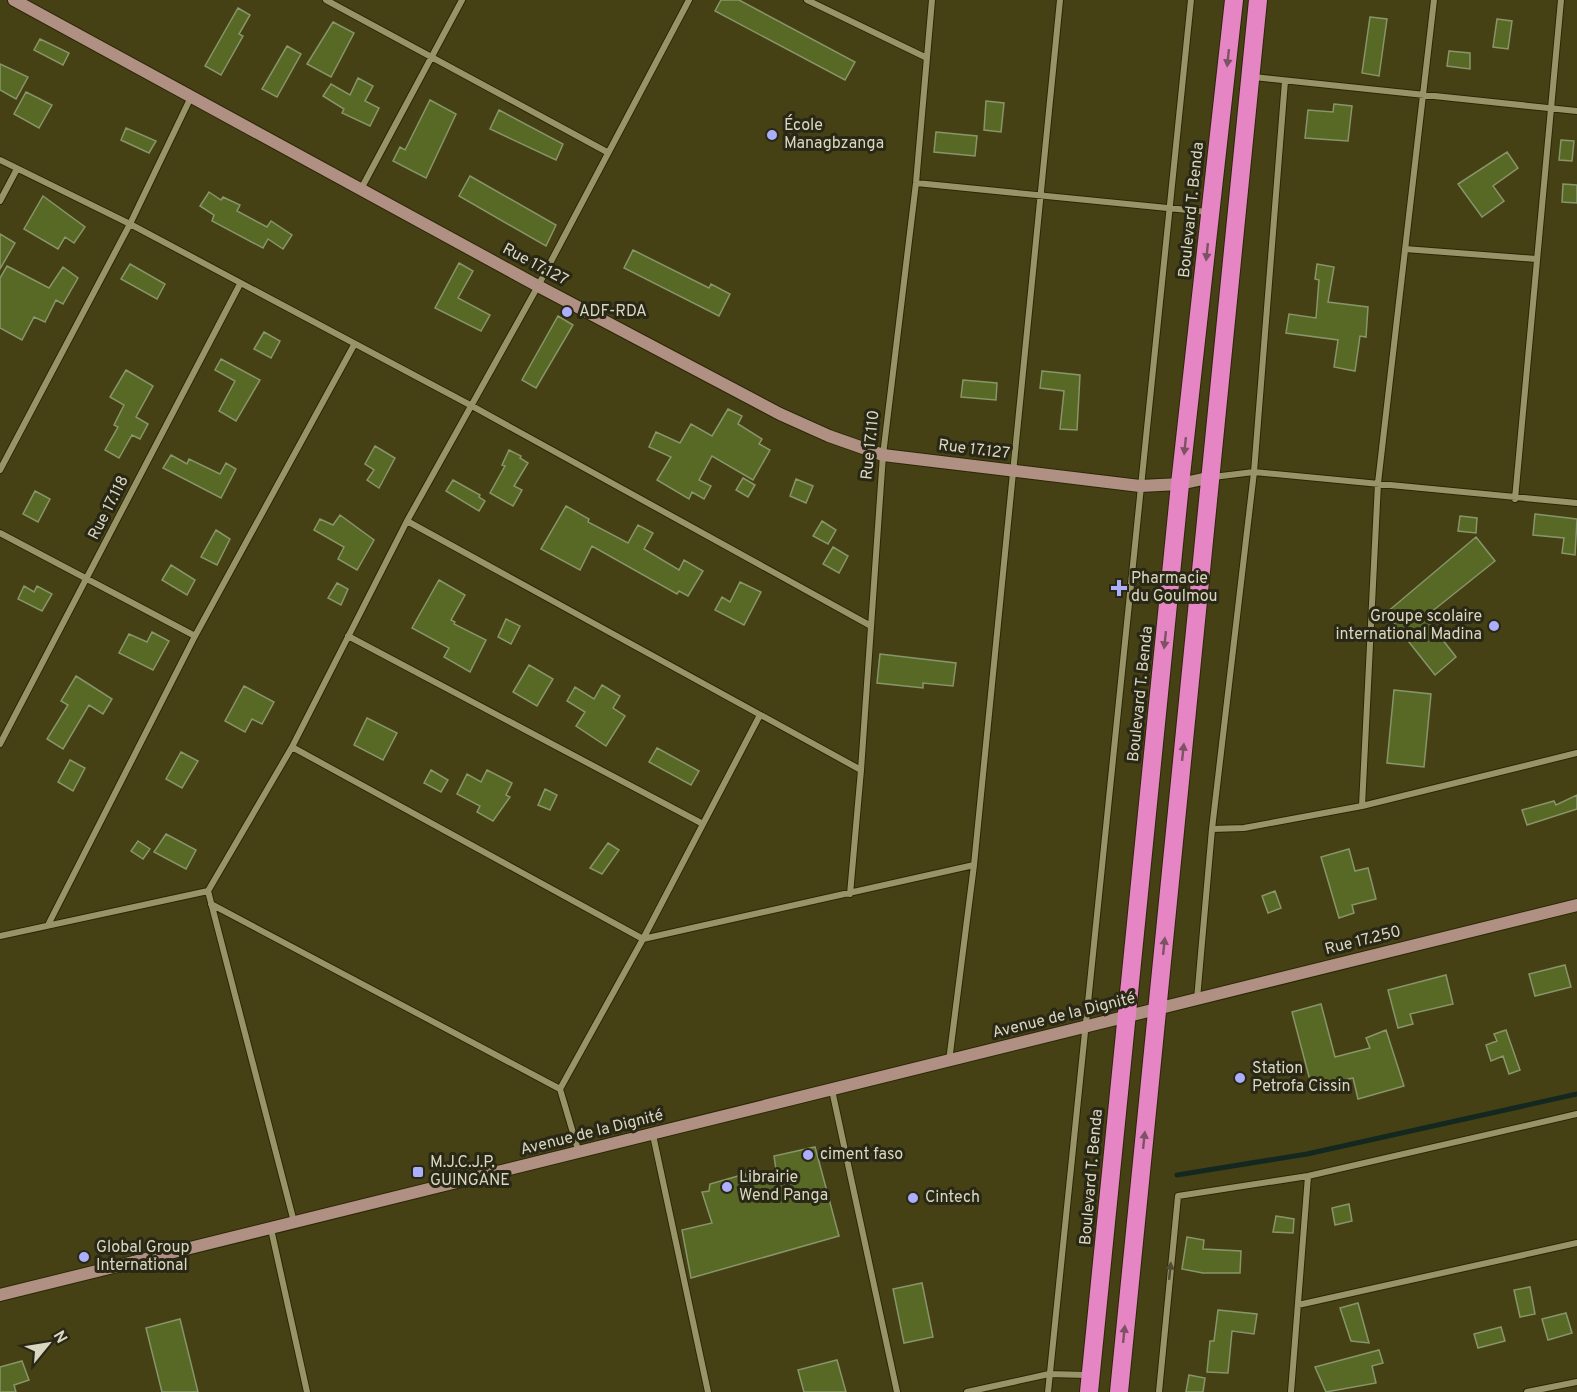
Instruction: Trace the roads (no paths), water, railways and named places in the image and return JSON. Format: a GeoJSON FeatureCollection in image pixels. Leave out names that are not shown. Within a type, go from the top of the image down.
{"type":"FeatureCollection","features":[{"type":"Feature","properties":{"kind":"highway","name":"Boulevard T. Benda"},"geometry":{"type":"LineString","coordinates":[[1090,1383],[1180,484],[1234,0]]}},
{"type":"Feature","properties":{"kind":"highway"},"geometry":{"type":"LineString","coordinates":[[1119,1392],[1258,0]]}},
{"type":"Feature","properties":{"kind":"street"},"geometry":{"type":"LineString","coordinates":[[326,0],[607,152]]}},
{"type":"Feature","properties":{"kind":"street"},"geometry":{"type":"LineString","coordinates":[[361,190],[462,0]]}},
{"type":"Feature","properties":{"kind":"street"},"geometry":{"type":"LineString","coordinates":[[294,1223],[208,891],[292,747],[407,522],[538,286],[689,0]]}},
{"type":"Feature","properties":{"kind":"street"},"geometry":{"type":"LineString","coordinates":[[807,0],[927,58]]}},
{"type":"Feature","properties":{"kind":"street","name":"Rue 17.110"},"geometry":{"type":"LineString","coordinates":[[849,894],[861,770],[883,454],[916,183],[932,0]]}},
{"type":"Feature","properties":{"kind":"street"},"geometry":{"type":"LineString","coordinates":[[949,1061],[974,865],[1059,0]]}},
{"type":"Feature","properties":{"kind":"street"},"geometry":{"type":"LineString","coordinates":[[1047,1392],[1191,0]]}},
{"type":"Feature","properties":{"kind":"street"},"geometry":{"type":"LineString","coordinates":[[1362,806],[1378,483],[1434,0]]}},
{"type":"Feature","properties":{"kind":"street"},"geometry":{"type":"LineString","coordinates":[[1515,499],[1561,0]]}},
{"type":"Feature","properties":{"kind":"street","name":"Rue 17.127"},"geometry":{"type":"LineString","coordinates":[[20,1],[538,286],[780,414],[829,436],[883,454],[1140,486],[1180,484],[1212,477]]}},
{"type":"Feature","properties":{"kind":"street"},"geometry":{"type":"LineString","coordinates":[[1250,77],[1577,111]]}},
{"type":"Feature","properties":{"kind":"street"},"geometry":{"type":"LineString","coordinates":[[1197,1000],[1212,829],[1254,472],[1285,81]]}},
{"type":"Feature","properties":{"kind":"street"},"geometry":{"type":"LineString","coordinates":[[0,470],[130,224],[191,96]]}},
{"type":"Feature","properties":{"kind":"street"},"geometry":{"type":"LineString","coordinates":[[0,160],[130,224],[472,406],[871,626]]}},
{"type":"Feature","properties":{"kind":"street"},"geometry":{"type":"LineString","coordinates":[[0,201],[17,169]]}},
{"type":"Feature","properties":{"kind":"street"},"geometry":{"type":"LineString","coordinates":[[916,183],[1211,212]]}},
{"type":"Feature","properties":{"kind":"street"},"geometry":{"type":"LineString","coordinates":[[1405,249],[1536,259]]}},
{"type":"Feature","properties":{"kind":"street","name":"Rue 17.118"},"geometry":{"type":"LineString","coordinates":[[0,744],[240,284]]}},
{"type":"Feature","properties":{"kind":"street"},"geometry":{"type":"LineString","coordinates":[[49,923],[195,636],[354,345]]}},
{"type":"Feature","properties":{"kind":"street"},"geometry":{"type":"LineString","coordinates":[[1212,477],[1254,472],[1378,483],[1515,499],[1577,503]]}},
{"type":"Feature","properties":{"kind":"street"},"geometry":{"type":"LineString","coordinates":[[407,522],[861,770]]}},
{"type":"Feature","properties":{"kind":"street"},"geometry":{"type":"LineString","coordinates":[[0,533],[195,636]]}},
{"type":"Feature","properties":{"kind":"street"},"geometry":{"type":"LineString","coordinates":[[348,636],[703,824]]}},
{"type":"Feature","properties":{"kind":"street"},"geometry":{"type":"LineString","coordinates":[[579,1153],[560,1089],[643,939],[759,715]]}},
{"type":"Feature","properties":{"kind":"street"},"geometry":{"type":"LineString","coordinates":[[292,747],[643,939],[974,865]]}},
{"type":"Feature","properties":{"kind":"street"},"geometry":{"type":"LineString","coordinates":[[1212,829],[1244,828],[1362,806],[1577,753]]}},
{"type":"Feature","properties":{"kind":"street"},"geometry":{"type":"LineString","coordinates":[[0,936],[49,923],[208,891]]}},
{"type":"Feature","properties":{"kind":"street"},"geometry":{"type":"LineString","coordinates":[[211,904],[560,1089]]}},
{"type":"Feature","properties":{"kind":"street","name":"Rue 17.250"},"geometry":{"type":"LineString","coordinates":[[1157,1010],[1577,905]]}},
{"type":"Feature","properties":{"kind":"street","name":"Avenue de la Dignité"},"geometry":{"type":"LineString","coordinates":[[0,1295],[1157,1010]]}},
{"type":"Feature","properties":{"kind":"street"},"geometry":{"type":"LineString","coordinates":[[832,1090],[897,1392]]}},
{"type":"Feature","properties":{"kind":"street"},"geometry":{"type":"LineString","coordinates":[[1159,1392],[1178,1196],[1308,1176],[1577,1114]]}},
{"type":"Feature","properties":{"kind":"street"},"geometry":{"type":"LineString","coordinates":[[653,1135],[708,1392]]}},
{"type":"Feature","properties":{"kind":"street"},"geometry":{"type":"LineString","coordinates":[[1291,1392],[1308,1176]]}},
{"type":"Feature","properties":{"kind":"street"},"geometry":{"type":"LineString","coordinates":[[271,1229],[307,1392]]}},
{"type":"Feature","properties":{"kind":"street"},"geometry":{"type":"LineString","coordinates":[[1298,1305],[1577,1243]]}},
{"type":"Feature","properties":{"kind":"street"},"geometry":{"type":"LineString","coordinates":[[967,1392],[1049,1374],[1090,1383]]}},
{"type":"Feature","properties":{"kind":"street"},"geometry":{"type":"LineString","coordinates":[[1527,1392],[1577,1382]]}},
{"type":"Feature","properties":{"kind":"waterway"},"geometry":{"type":"LineString","coordinates":[[1177,1175],[1307,1154],[1577,1094]]}},
{"type":"Feature","properties":{"kind":"place","name":"École Managbzanga"},"geometry":{"type":"Point","coordinates":[772,135]}},
{"type":"Feature","properties":{"kind":"place","name":"ADF-RDA"},"geometry":{"type":"Point","coordinates":[567,312]}},
{"type":"Feature","properties":{"kind":"place","name":"Pharmacie du Goulmou"},"geometry":{"type":"Point","coordinates":[1119,588]}},
{"type":"Feature","properties":{"kind":"place","name":"Groupe scolaire international Madina"},"geometry":{"type":"Point","coordinates":[1494,626]}},
{"type":"Feature","properties":{"kind":"place","name":"Station Petrofa Cissin"},"geometry":{"type":"Point","coordinates":[1240,1078]}},
{"type":"Feature","properties":{"kind":"place","name":"ciment faso"},"geometry":{"type":"Point","coordinates":[808,1155]}},
{"type":"Feature","properties":{"kind":"place","name":"M.J.C.J.P. GUINGANE"},"geometry":{"type":"Point","coordinates":[418,1172]}},
{"type":"Feature","properties":{"kind":"place","name":"Librairie Wend Panga"},"geometry":{"type":"Point","coordinates":[727,1187]}},
{"type":"Feature","properties":{"kind":"place","name":"Cintech"},"geometry":{"type":"Point","coordinates":[913,1198]}},
{"type":"Feature","properties":{"kind":"place","name":"Global Group International"},"geometry":{"type":"Point","coordinates":[84,1257]}}]}
